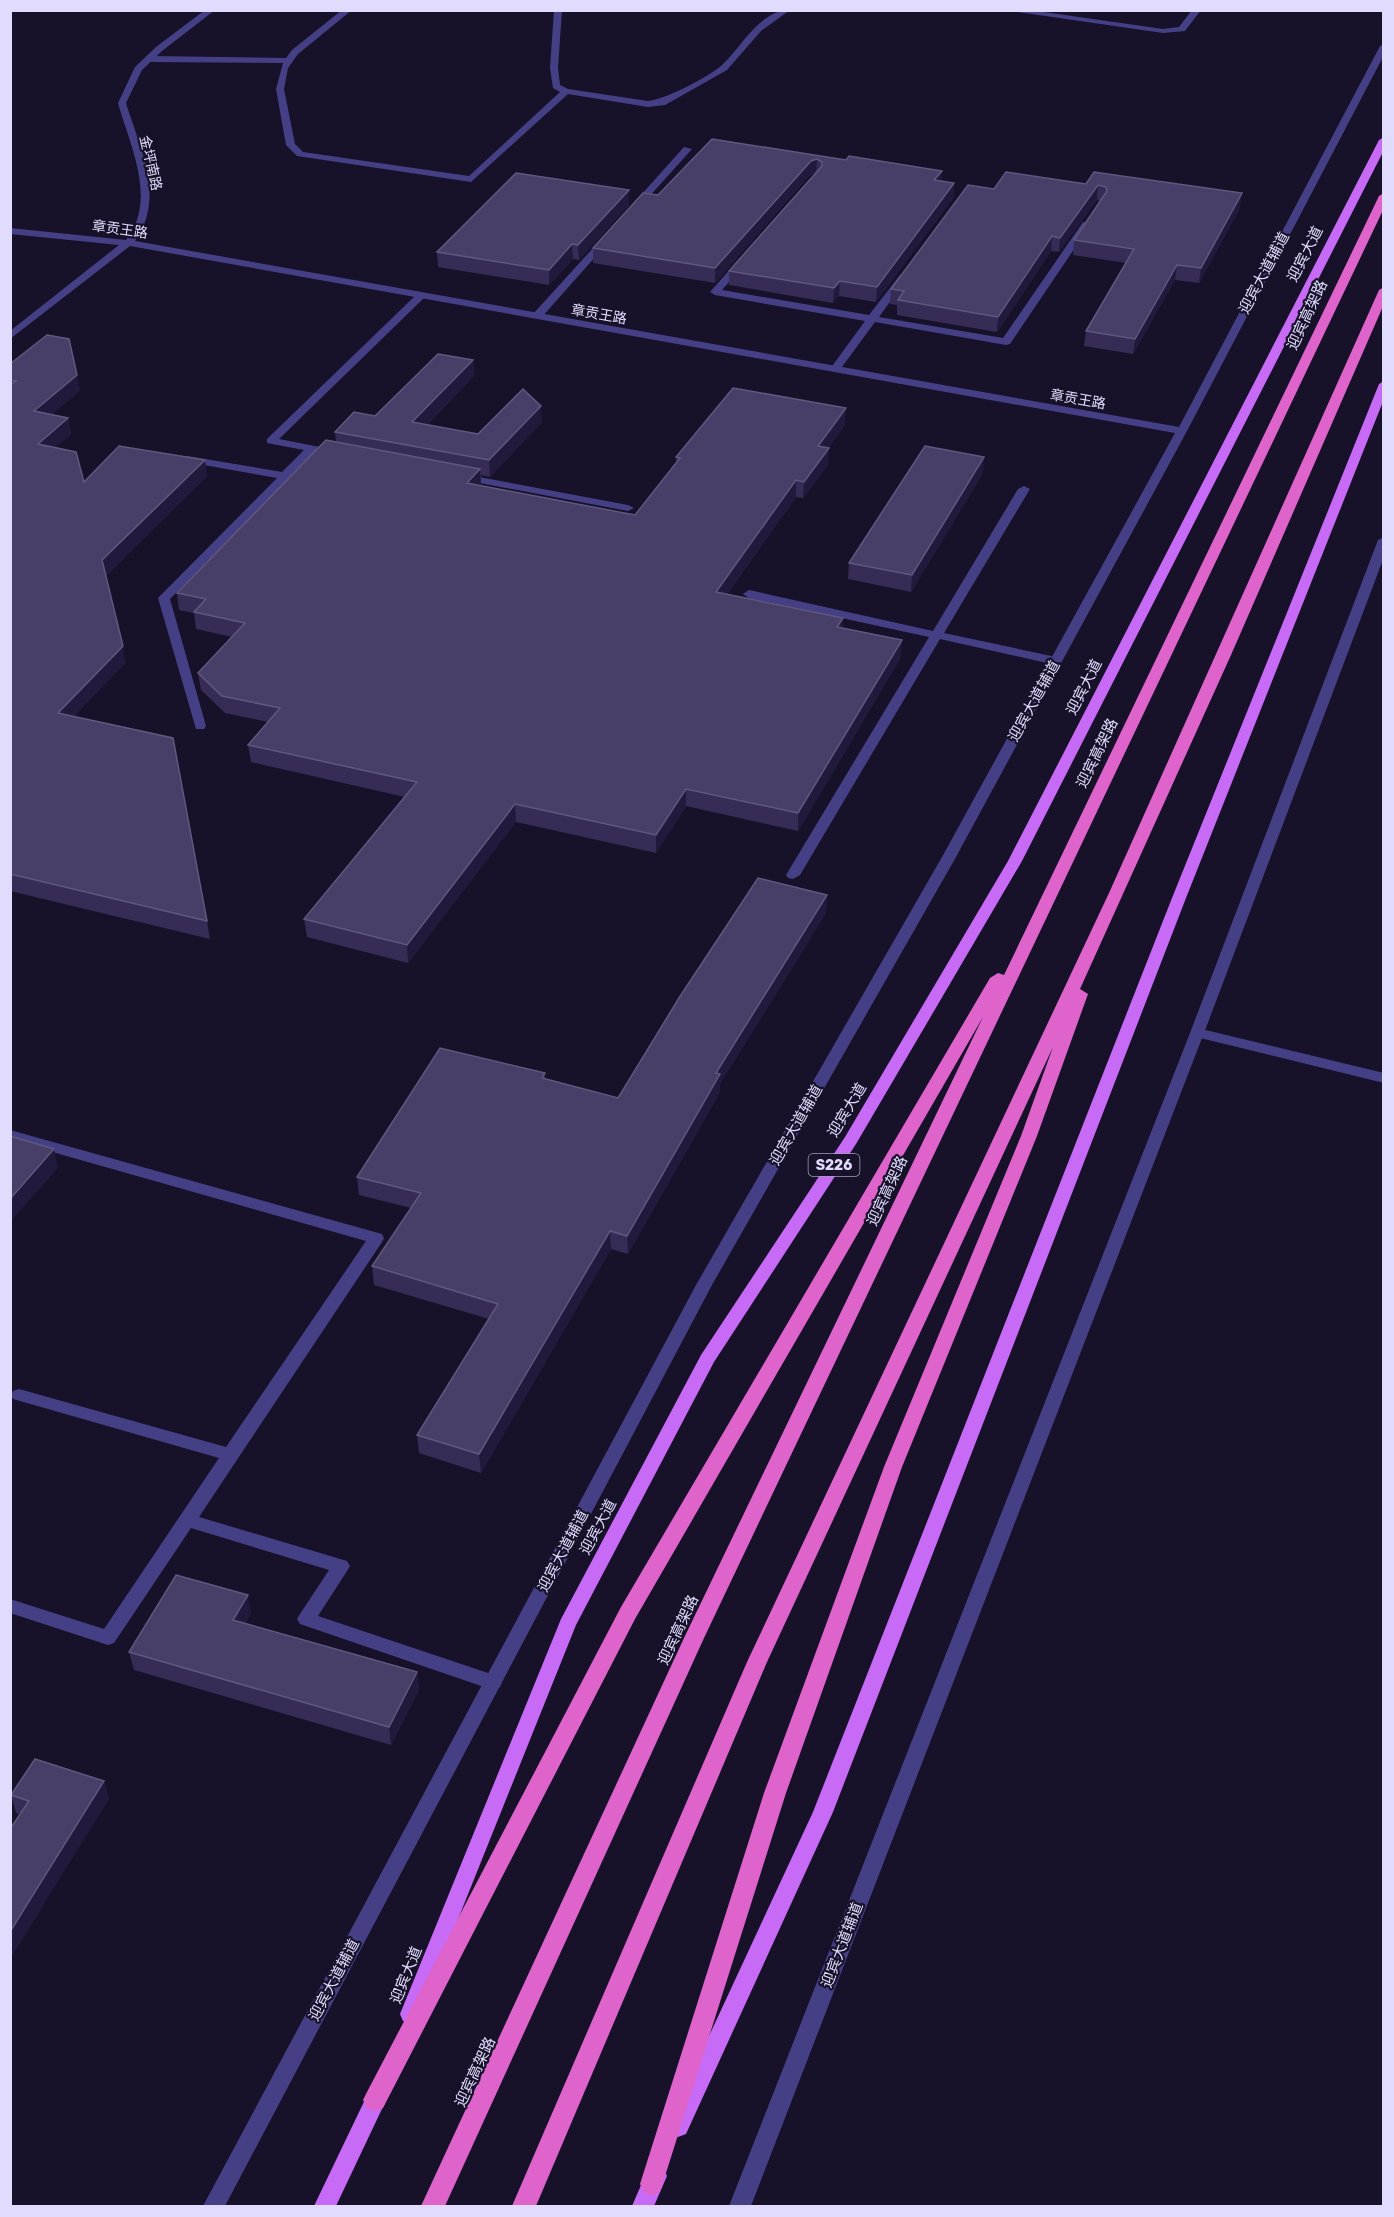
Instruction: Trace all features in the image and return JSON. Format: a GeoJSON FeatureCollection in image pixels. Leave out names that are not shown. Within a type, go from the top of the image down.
{"type":"FeatureCollection","features":[{"type":"Feature","properties":{"kind":"highway","name":"迎宾高架路"},"geometry":{"type":"LineString","coordinates":[[433,2206],[694,1638],[1055,881],[1190,605],[1383,196]]}},
{"type":"Feature","properties":{"kind":"highway"},"geometry":{"type":"LineString","coordinates":[[524,2206],[757,1662],[1117,893],[1224,655],[1383,290]]}},
{"type":"Feature","properties":{"kind":"highway"},"geometry":{"type":"LineString","coordinates":[[375,2100],[628,1613],[1055,881]]}},
{"type":"Feature","properties":{"kind":"highway"},"geometry":{"type":"LineString","coordinates":[[652,2184],[775,1793],[893,1467],[1029,1136],[1117,893]]}},
{"type":"Feature","properties":{"kind":"main road","name":"迎宾大道"},"geometry":{"type":"LineString","coordinates":[[325,2206],[375,2100],[567,1624],[707,1359],[851,1140],[1015,861],[1383,140]]}},
{"type":"Feature","properties":{"kind":"main road"},"geometry":{"type":"LineString","coordinates":[[643,2206],[823,1812],[1179,897],[1383,384]]}},
{"type":"Feature","properties":{"kind":"street","name":"金坪南路"},"geometry":{"type":"LineString","coordinates":[[10,336],[128,243],[138,231],[146,201],[137,155],[122,103],[138,69],[212,10]]}},
{"type":"Feature","properties":{"kind":"street"},"geometry":{"type":"LineString","coordinates":[[348,10],[295,52],[284,68],[280,89],[294,151],[312,157],[471,179],[566,91]]}},
{"type":"Feature","properties":{"kind":"street"},"geometry":{"type":"LineString","coordinates":[[558,10],[559,38],[553,74],[556,86],[566,91],[648,104],[662,103],[724,69],[758,28],[786,10]]}},
{"type":"Feature","properties":{"kind":"street"},"geometry":{"type":"LineString","coordinates":[[1008,10],[1163,31],[1182,29],[1197,10]]}},
{"type":"Feature","properties":{"kind":"street","name":"迎宾大道辅道"},"geometry":{"type":"LineString","coordinates":[[214,2206],[704,1285],[949,857],[1182,431],[1383,46]]}},
{"type":"Feature","properties":{"kind":"street"},"geometry":{"type":"LineString","coordinates":[[149,59],[289,61]]}},
{"type":"Feature","properties":{"kind":"street"},"geometry":{"type":"LineString","coordinates":[[624,219],[687,149]]}},
{"type":"Feature","properties":{"kind":"street"},"geometry":{"type":"LineString","coordinates":[[753,248],[715,291],[1006,342],[1092,214]]}},
{"type":"Feature","properties":{"kind":"street"},"geometry":{"type":"LineString","coordinates":[[537,316],[616,228]]}},
{"type":"Feature","properties":{"kind":"street","name":"章贡王路"},"geometry":{"type":"LineString","coordinates":[[10,231],[128,243],[1182,431]]}},
{"type":"Feature","properties":{"kind":"street"},"geometry":{"type":"LineString","coordinates":[[835,369],[912,264]]}},
{"type":"Feature","properties":{"kind":"street"},"geometry":{"type":"LineString","coordinates":[[347,455],[271,441],[421,296]]}},
{"type":"Feature","properties":{"kind":"street"},"geometry":{"type":"LineString","coordinates":[[200,726],[164,598],[312,448]]}},
{"type":"Feature","properties":{"kind":"street"},"geometry":{"type":"LineString","coordinates":[[181,458],[284,476]]}},
{"type":"Feature","properties":{"kind":"street"},"geometry":{"type":"LineString","coordinates":[[452,475],[628,508]]}},
{"type":"Feature","properties":{"kind":"street"},"geometry":{"type":"LineString","coordinates":[[793,875],[1024,489]]}},
{"type":"Feature","properties":{"kind":"street","name":"迎宾大道辅道"},"geometry":{"type":"LineString","coordinates":[[740,2206],[1197,1033],[1383,540]]}},
{"type":"Feature","properties":{"kind":"street"},"geometry":{"type":"LineString","coordinates":[[749,594],[1056,661]]}},
{"type":"Feature","properties":{"kind":"street"},"geometry":{"type":"LineString","coordinates":[[1197,1033],[1383,1078]]}},
{"type":"Feature","properties":{"kind":"street"},"geometry":{"type":"LineString","coordinates":[[10,1135],[376,1238],[108,1638],[10,1606]]}},
{"type":"Feature","properties":{"kind":"street"},"geometry":{"type":"LineString","coordinates":[[19,1395],[230,1455]]}},
{"type":"Feature","properties":{"kind":"street"},"geometry":{"type":"LineString","coordinates":[[187,1520],[341,1566],[306,1619],[493,1682]]}},
{"type":"Feature","properties":{"kind":"building"},"geometry":{"type":"Polygon","coordinates":[[[712,139],[846,160],[849,156],[942,171],[934,180],[954,183],[877,287],[840,281],[834,288],[729,271],[822,166],[822,162],[817,159],[811,161],[715,268],[593,248],[643,193],[658,195],[712,139]]]}},
{"type":"Feature","properties":{"kind":"building"},"geometry":{"type":"Polygon","coordinates":[[[1006,172],[1086,184],[1094,172],[1242,193],[1201,268],[1177,265],[1135,339],[1086,331],[1134,249],[1074,240],[1107,191],[1106,187],[1098,185],[1060,238],[1052,236],[998,317],[898,300],[904,291],[891,289],[968,185],[994,189],[1006,172]]]}},
{"type":"Feature","properties":{"kind":"building"},"geometry":{"type":"Polygon","coordinates":[[[516,173],[629,190],[578,245],[572,244],[549,270],[437,252],[516,173]]]}},
{"type":"Feature","properties":{"kind":"building"},"geometry":{"type":"Polygon","coordinates":[[[47,335],[69,339],[77,375],[34,411],[68,418],[38,444],[76,452],[84,482],[119,446],[205,460],[102,560],[123,646],[58,713],[173,738],[207,921],[10,874],[10,385],[16,381],[10,380],[10,364],[47,335]]]}},
{"type":"Feature","properties":{"kind":"building"},"geometry":{"type":"Polygon","coordinates":[[[438,354],[473,360],[412,422],[478,434],[523,389],[541,406],[489,460],[335,432],[354,412],[375,416],[438,354]]]}},
{"type":"Feature","properties":{"kind":"building"},"geometry":{"type":"Polygon","coordinates":[[[733,388],[846,408],[818,446],[829,448],[804,482],[796,480],[716,592],[843,618],[837,627],[902,640],[798,813],[686,789],[656,835],[515,804],[407,945],[304,919],[417,782],[248,745],[280,708],[222,696],[198,673],[245,623],[194,612],[206,599],[177,593],[326,440],[480,469],[467,483],[635,515],[680,458],[676,457],[733,388]]]}},
{"type":"Feature","properties":{"kind":"building"},"geometry":{"type":"Polygon","coordinates":[[[925,446],[984,457],[912,575],[849,563],[925,446]]]}},
{"type":"Feature","properties":{"kind":"building"},"geometry":{"type":"Polygon","coordinates":[[[758,878],[827,895],[716,1073],[720,1074],[627,1236],[610,1231],[479,1454],[417,1435],[498,1304],[372,1266],[421,1193],[357,1177],[440,1048],[545,1073],[542,1078],[618,1098],[679,998],[758,878]]]}},
{"type":"Feature","properties":{"kind":"building"},"geometry":{"type":"Polygon","coordinates":[[[10,1136],[54,1149],[10,1199],[10,1136]]]}},
{"type":"Feature","properties":{"kind":"building"},"geometry":{"type":"Polygon","coordinates":[[[176,1575],[248,1595],[233,1620],[417,1672],[389,1727],[129,1652],[176,1575]]]}},
{"type":"Feature","properties":{"kind":"building"},"geometry":{"type":"Polygon","coordinates":[[[35,1759],[104,1781],[10,1932],[10,1829],[29,1801],[11,1795],[35,1759]]]}}]}
